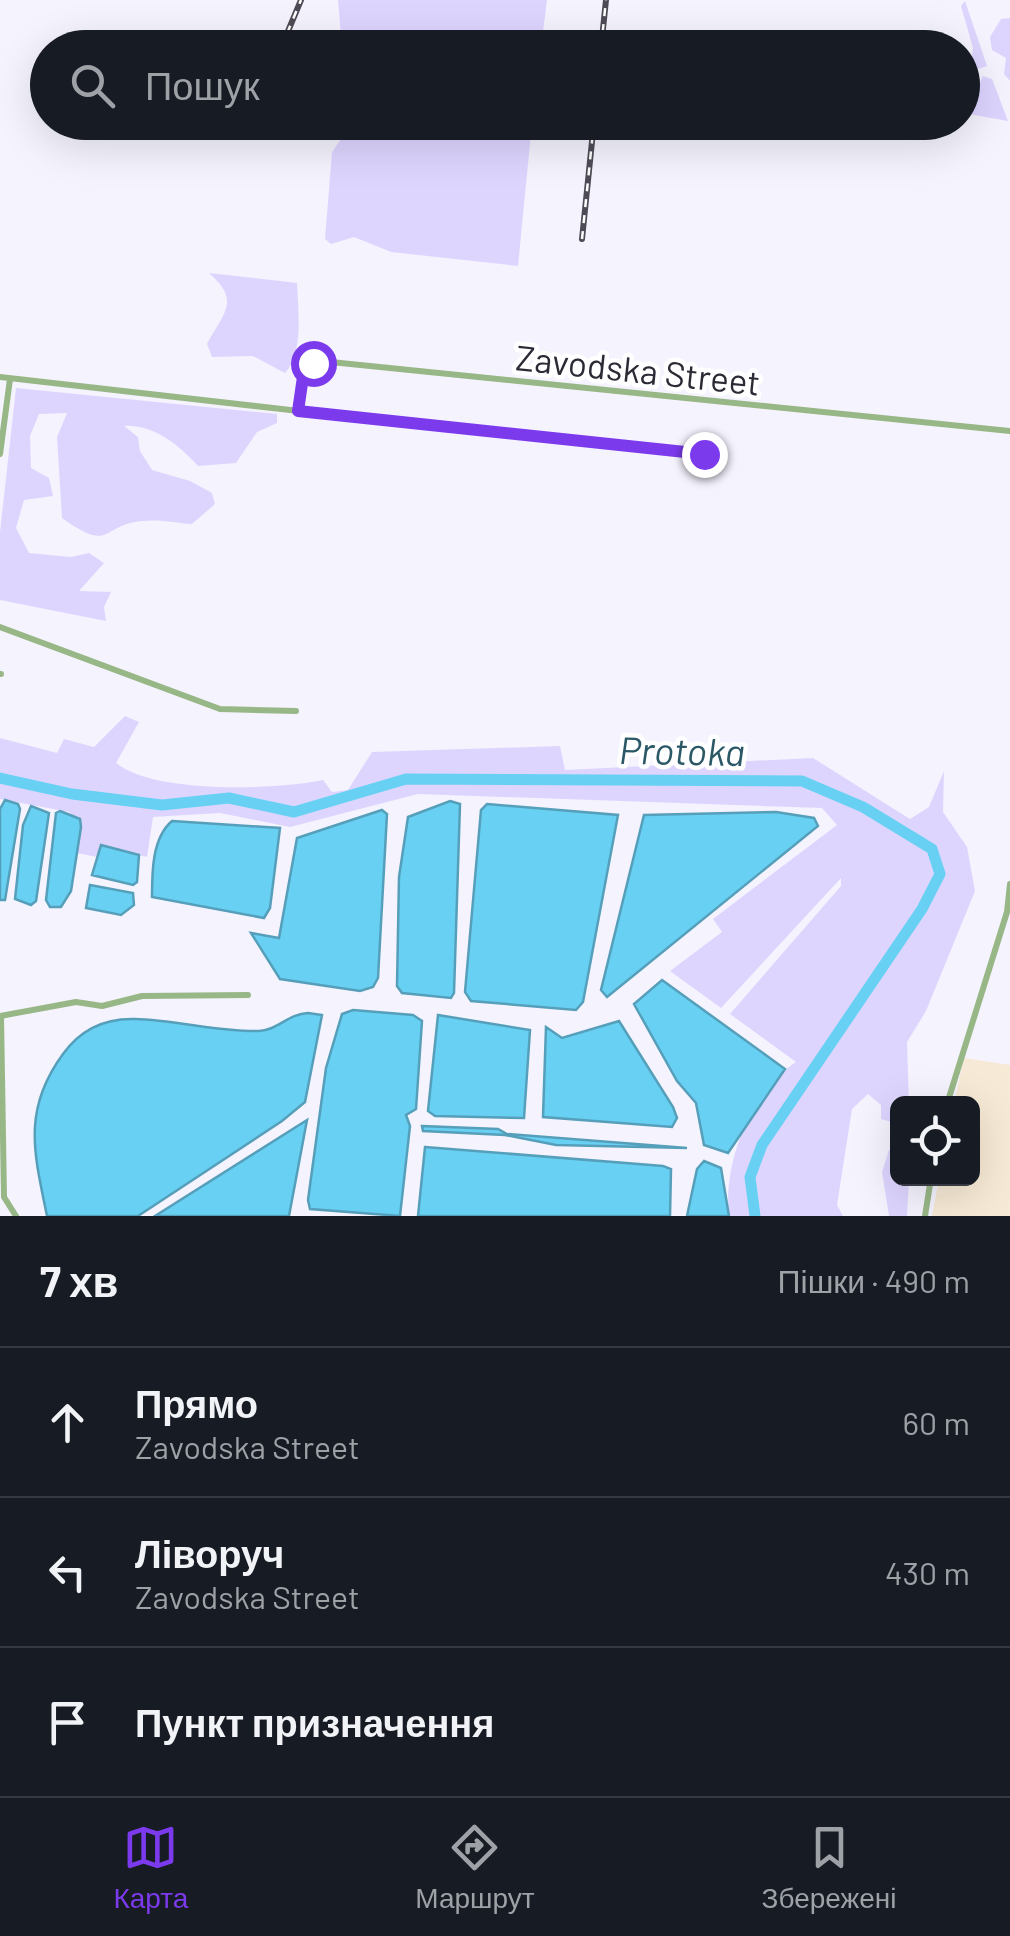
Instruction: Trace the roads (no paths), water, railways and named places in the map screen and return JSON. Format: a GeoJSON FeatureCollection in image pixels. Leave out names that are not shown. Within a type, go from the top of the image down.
{"type":"FeatureCollection","features":[{"type":"Feature","properties":{"kind":"street","name":"Zavodska Street"},"geometry":{"type":"LineString","coordinates":[[298,411],[304,370],[321,360],[1010,431]]}},
{"type":"Feature","properties":{"kind":"street"},"geometry":{"type":"LineString","coordinates":[[0,377],[704,454]]}},
{"type":"Feature","properties":{"kind":"street"},"geometry":{"type":"LineString","coordinates":[[0,454],[10,379]]}},
{"type":"Feature","properties":{"kind":"street"},"geometry":{"type":"LineString","coordinates":[[0,627],[220,709],[296,711]]}},
{"type":"Feature","properties":{"kind":"street"},"geometry":{"type":"LineString","coordinates":[[950,1096],[1008,912],[1010,884]]}},
{"type":"Feature","properties":{"kind":"street"},"geometry":{"type":"LineString","coordinates":[[16,1216],[4,1197],[0,1016],[76,1002],[102,1006],[142,996],[248,995]]}},
{"type":"Feature","properties":{"kind":"street"},"geometry":{"type":"LineString","coordinates":[[925,1216],[930,1186]]}},
{"type":"Feature","properties":{"kind":"water"},"geometry":{"type":"Polygon","coordinates":[[[5,800],[18,804],[20,809],[5,900],[0,900],[0,809],[5,800]]]}},
{"type":"Feature","properties":{"kind":"water"},"geometry":{"type":"Polygon","coordinates":[[[450,801],[460,804],[454,993],[451,998],[402,993],[397,986],[399,877],[408,817],[450,801]]]}},
{"type":"Feature","properties":{"kind":"water"},"geometry":{"type":"Polygon","coordinates":[[[487,804],[618,815],[583,1002],[576,1010],[471,1001],[465,992],[481,810],[487,804]]]}},
{"type":"Feature","properties":{"kind":"water"},"geometry":{"type":"Polygon","coordinates":[[[31,806],[49,813],[36,901],[31,905],[15,899],[23,825],[31,806]]]}},
{"type":"Feature","properties":{"kind":"water"},"geometry":{"type":"Polygon","coordinates":[[[382,810],[387,814],[378,978],[373,987],[360,991],[280,979],[251,933],[279,938],[297,838],[382,810]]]}},
{"type":"Feature","properties":{"kind":"water"},"geometry":{"type":"Polygon","coordinates":[[[776,812],[814,818],[818,826],[607,997],[601,990],[644,815],[776,812]]]}},
{"type":"Feature","properties":{"kind":"water"},"geometry":{"type":"Polygon","coordinates":[[[56,813],[80,819],[81,827],[71,891],[61,907],[50,907],[46,900],[56,813]]]}},
{"type":"Feature","properties":{"kind":"water"},"geometry":{"type":"Polygon","coordinates":[[[172,821],[280,828],[270,908],[264,918],[152,897],[157,846],[172,821]]]}},
{"type":"Feature","properties":{"kind":"water"},"geometry":{"type":"Polygon","coordinates":[[[101,845],[139,855],[137,882],[133,885],[92,875],[101,845]]]}},
{"type":"Feature","properties":{"kind":"water"},"geometry":{"type":"Polygon","coordinates":[[[90,885],[133,893],[134,905],[121,915],[86,908],[90,885]]]}},
{"type":"Feature","properties":{"kind":"water"},"geometry":{"type":"Polygon","coordinates":[[[662,980],[785,1069],[728,1153],[704,1145],[696,1103],[677,1081],[634,1004],[662,980]]]}},
{"type":"Feature","properties":{"kind":"water"},"geometry":{"type":"Polygon","coordinates":[[[353,1010],[413,1015],[422,1021],[416,1109],[406,1115],[410,1126],[400,1216],[310,1209],[308,1200],[326,1068],[342,1014],[353,1010]]]}},
{"type":"Feature","properties":{"kind":"water"},"geometry":{"type":"Polygon","coordinates":[[[308,1013],[322,1015],[305,1102],[282,1121],[138,1216],[47,1216],[38,1172],[36,1113],[50,1074],[77,1038],[103,1023],[124,1019],[259,1031],[308,1013]]]}},
{"type":"Feature","properties":{"kind":"water"},"geometry":{"type":"Polygon","coordinates":[[[438,1015],[530,1030],[524,1118],[435,1116],[428,1111],[438,1015]]]}},
{"type":"Feature","properties":{"kind":"water"},"geometry":{"type":"Polygon","coordinates":[[[619,1021],[673,1107],[677,1118],[672,1127],[543,1117],[546,1027],[562,1038],[619,1021]]]}},
{"type":"Feature","properties":{"kind":"water"},"geometry":{"type":"Polygon","coordinates":[[[307,1120],[289,1216],[155,1216],[307,1120]]]}},
{"type":"Feature","properties":{"kind":"water"},"geometry":{"type":"Polygon","coordinates":[[[422,1126],[498,1129],[507,1134],[687,1148],[556,1145],[505,1135],[423,1131],[422,1126]]]}},
{"type":"Feature","properties":{"kind":"water"},"geometry":{"type":"Polygon","coordinates":[[[425,1147],[663,1166],[671,1169],[670,1216],[418,1216],[425,1147]]]}},
{"type":"Feature","properties":{"kind":"water"},"geometry":{"type":"Polygon","coordinates":[[[704,1161],[721,1168],[729,1216],[687,1216],[697,1169],[704,1161]]]}},
{"type":"Feature","properties":{"kind":"waterway","name":"Protoka"},"geometry":{"type":"LineString","coordinates":[[0,778],[72,794],[162,805],[229,798],[294,812],[406,779],[802,781],[863,807],[932,849],[940,874],[922,909],[762,1145],[750,1177],[755,1216]]}},
{"type":"Feature","properties":{"kind":"railway"},"geometry":{"type":"LineString","coordinates":[[288,30],[301,0]]}},
{"type":"Feature","properties":{"kind":"railway"},"geometry":{"type":"LineString","coordinates":[[603,30],[606,0]]}},
{"type":"Feature","properties":{"kind":"railway"},"geometry":{"type":"LineString","coordinates":[[582,239],[592,140]]}}]}
